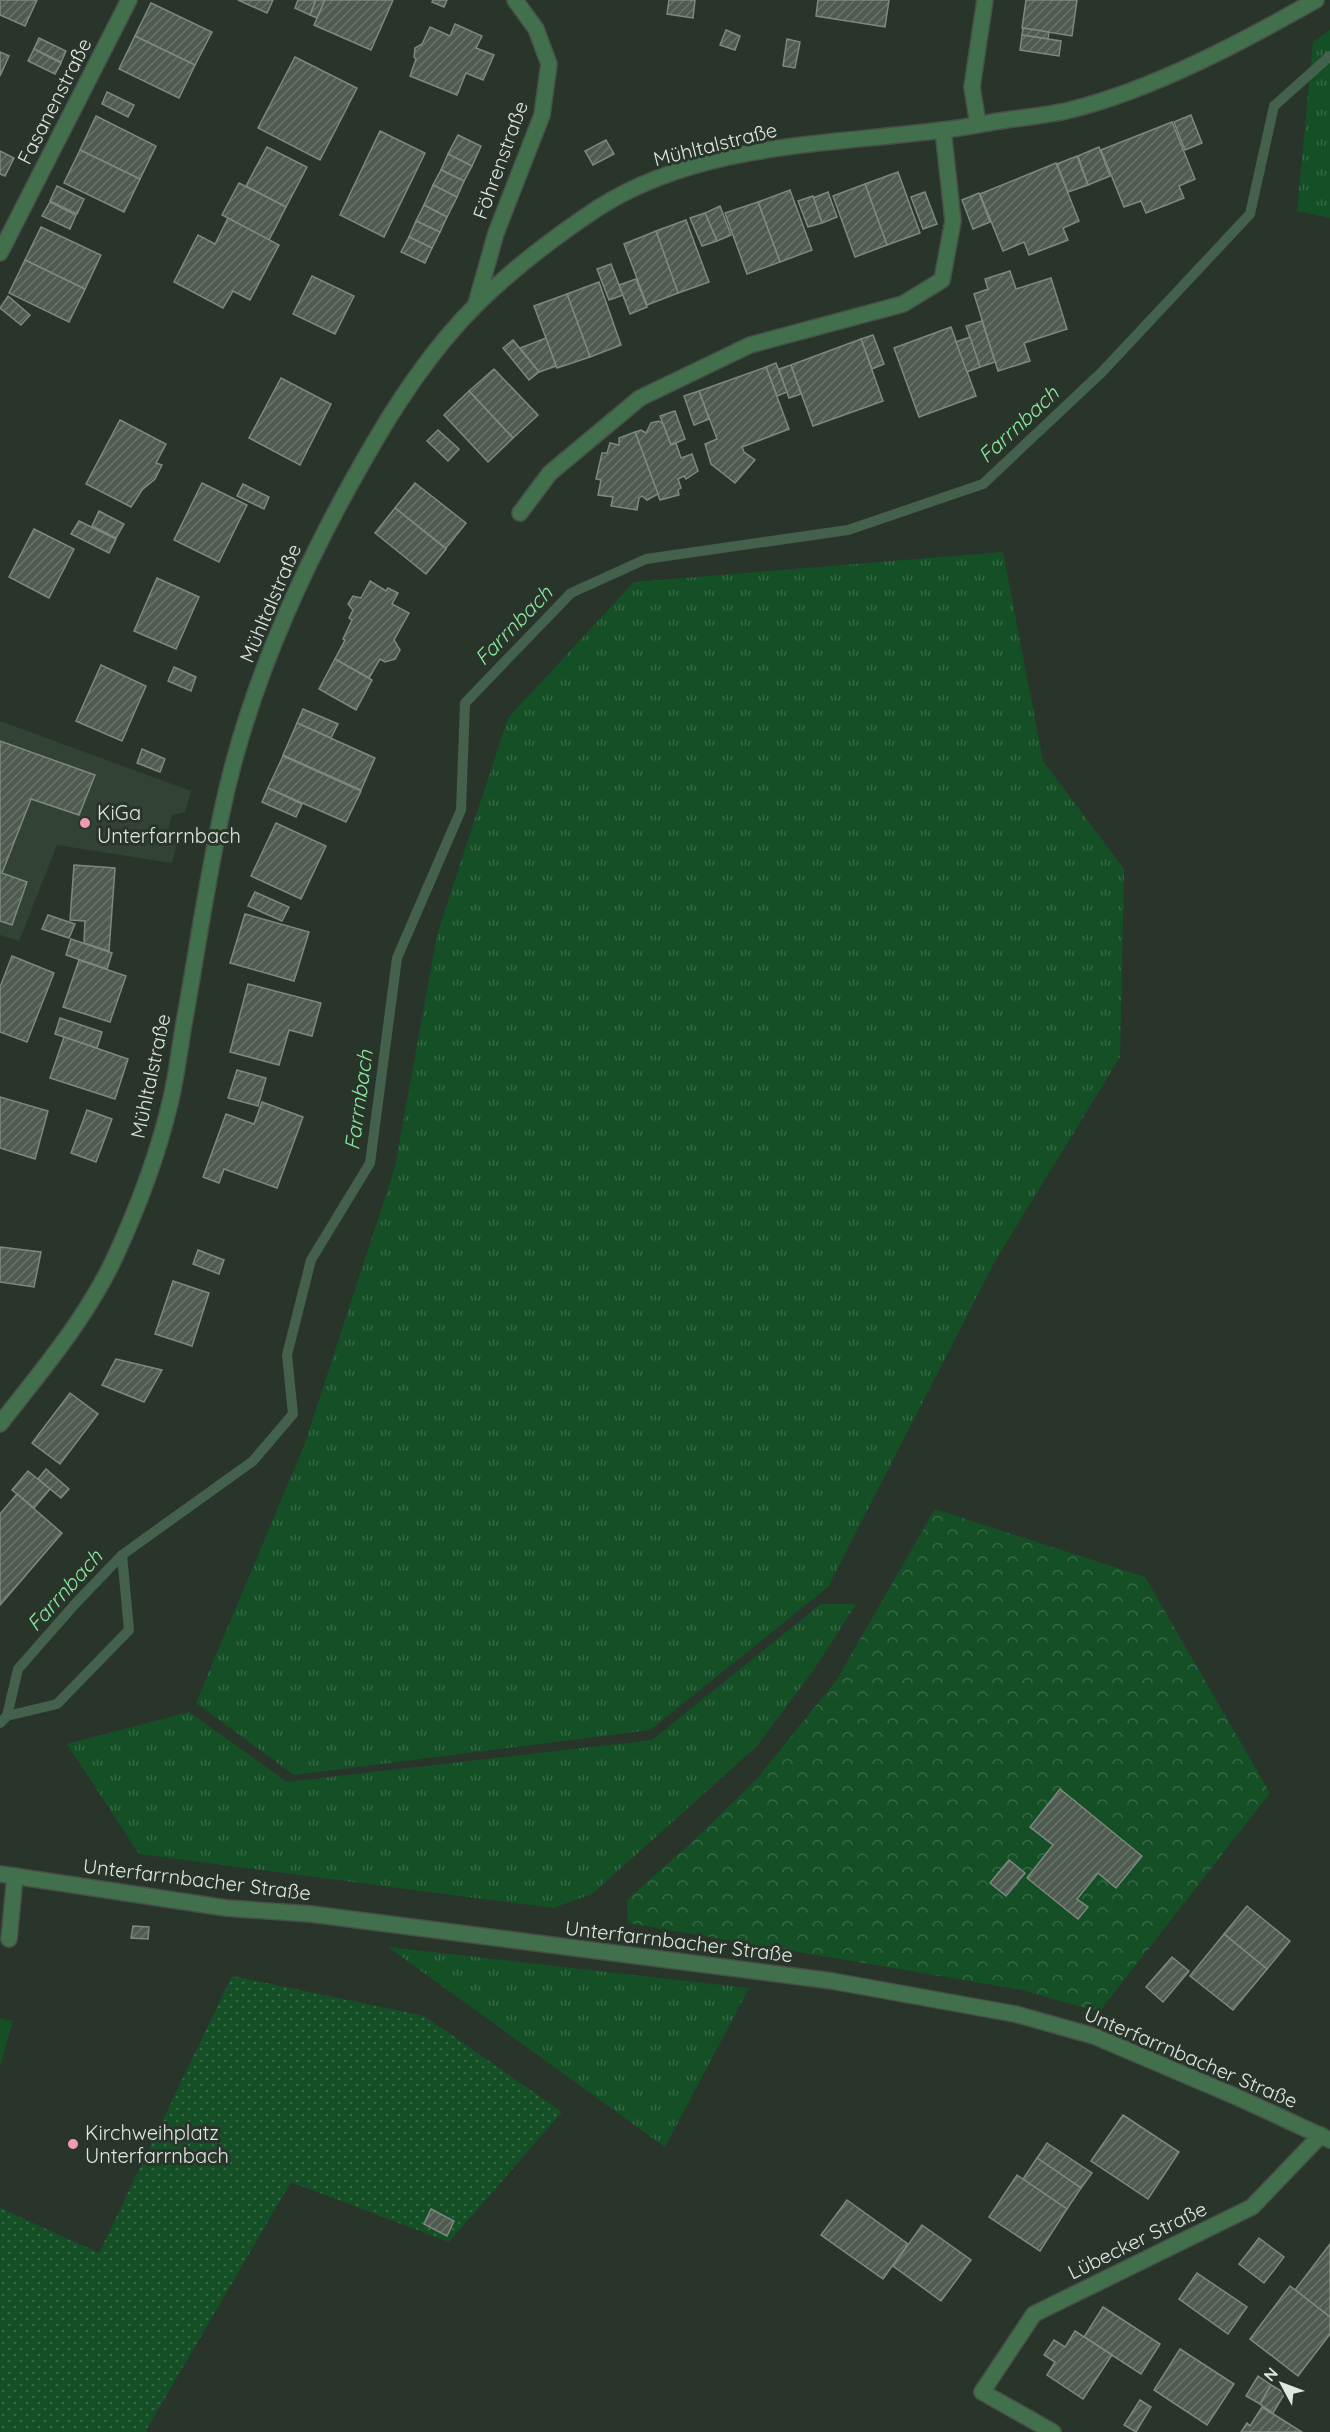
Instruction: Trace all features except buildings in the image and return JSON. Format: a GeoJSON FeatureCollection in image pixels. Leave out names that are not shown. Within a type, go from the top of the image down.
{"type":"FeatureCollection","features":[{"type":"Feature","properties":{"kind":"street","name":"Fasanenstraße"},"geometry":{"type":"LineString","coordinates":[[0,253],[129,0]]}},
{"type":"Feature","properties":{"kind":"street","name":"Föhrenstraße"},"geometry":{"type":"LineString","coordinates":[[476,304],[496,233],[542,115],[548,74],[549,64],[536,29],[515,0]]}},
{"type":"Feature","properties":{"kind":"street"},"geometry":{"type":"LineString","coordinates":[[978,124],[972,87],[985,0]]}},
{"type":"Feature","properties":{"kind":"street","name":"Mühltalstraße"},"geometry":{"type":"LineString","coordinates":[[0,1424],[63,1344],[92,1300],[116,1256],[154,1155],[170,1103],[221,816],[236,752],[284,618],[315,548],[385,423],[425,364],[476,304],[532,254],[606,203],[645,184],[686,169],[732,157],[797,145],[943,130],[1069,111],[1140,87],[1256,34],[1316,0]]}},
{"type":"Feature","properties":{"kind":"street"},"geometry":{"type":"LineString","coordinates":[[520,513],[550,473],[640,398],[750,345],[903,304],[942,280],[953,221],[943,130]]}},
{"type":"Feature","properties":{"kind":"street"},"geometry":{"type":"LineString","coordinates":[[7,1875],[9,1939]]}},
{"type":"Feature","properties":{"kind":"street","name":"Unterfarrnbacher Straße"},"geometry":{"type":"LineString","coordinates":[[7,1875],[226,1908],[311,1914],[832,1981],[1015,2013],[1094,2036],[1238,2097],[1326,2138]]}},
{"type":"Feature","properties":{"kind":"street","name":"Lübecker Straße"},"geometry":{"type":"LineString","coordinates":[[1053,2432],[982,2392],[1034,2314],[1252,2207],[1326,2138]]}},
{"type":"Feature","properties":{"kind":"shaded area","name":"KiGa Unterfarrnbach"},"geometry":{"type":"Polygon","coordinates":[[[0,721],[191,791],[185,812],[172,815],[168,831],[179,836],[172,863],[57,845],[19,941],[0,935],[0,721]]]}},
{"type":"Feature","properties":{"kind":"green space"},"geometry":{"type":"Polygon","coordinates":[[[1330,30],[1330,218],[1297,211],[1313,42],[1330,30]]]}},
{"type":"Feature","properties":{"kind":"green space"},"geometry":{"type":"Polygon","coordinates":[[[1003,552],[1043,761],[1124,869],[1120,1057],[995,1261],[828,1587],[650,1730],[294,1775],[196,1703],[305,1443],[395,1167],[437,935],[508,718],[634,582],[1003,552]]]}},
{"type":"Feature","properties":{"kind":"green space"},"geometry":{"type":"Polygon","coordinates":[[[935,1509],[1145,1577],[1270,1793],[1099,2012],[1022,1990],[628,1923],[627,1900],[755,1781],[836,1681],[935,1509]]]}},
{"type":"Feature","properties":{"kind":"green space"},"geometry":{"type":"Polygon","coordinates":[[[821,1604],[856,1604],[815,1668],[757,1746],[592,1894],[553,1908],[139,1854],[67,1744],[189,1712],[287,1782],[652,1740],[821,1604]]]}},
{"type":"Feature","properties":{"kind":"green space"},"geometry":{"type":"Polygon","coordinates":[[[388,1947],[749,1988],[665,2147],[388,1947]]]}},
{"type":"Feature","properties":{"kind":"green space"},"geometry":{"type":"Polygon","coordinates":[[[232,1976],[424,2016],[562,2112],[449,2242],[291,2182],[145,2432],[0,2432],[0,2208],[99,2253],[232,1976]]]}},
{"type":"Feature","properties":{"kind":"green space"},"geometry":{"type":"Polygon","coordinates":[[[0,2018],[13,2021],[0,2067],[0,2018]]]}},
{"type":"Feature","properties":{"kind":"waterway","name":"Farrnbach"},"geometry":{"type":"LineString","coordinates":[[0,1723],[7,1716],[18,1669],[76,1603],[122,1555],[253,1461],[293,1414],[287,1355],[311,1260],[370,1163],[397,958],[461,810],[465,703],[571,593],[646,559],[848,530],[983,484],[1102,372],[1250,214],[1274,106],[1330,56]]}},
{"type":"Feature","properties":{"kind":"waterway","name":"Farrnbach"},"geometry":{"type":"LineString","coordinates":[[7,1716],[57,1704],[129,1630],[122,1555]]}},
{"type":"Feature","properties":{"kind":"place","name":"KiGa Unterfarrnbach"},"geometry":{"type":"Point","coordinates":[85,823]}},
{"type":"Feature","properties":{"kind":"place","name":"Kirchweihplatz Unterfarrnbach"},"geometry":{"type":"Point","coordinates":[73,2144]}}]}
